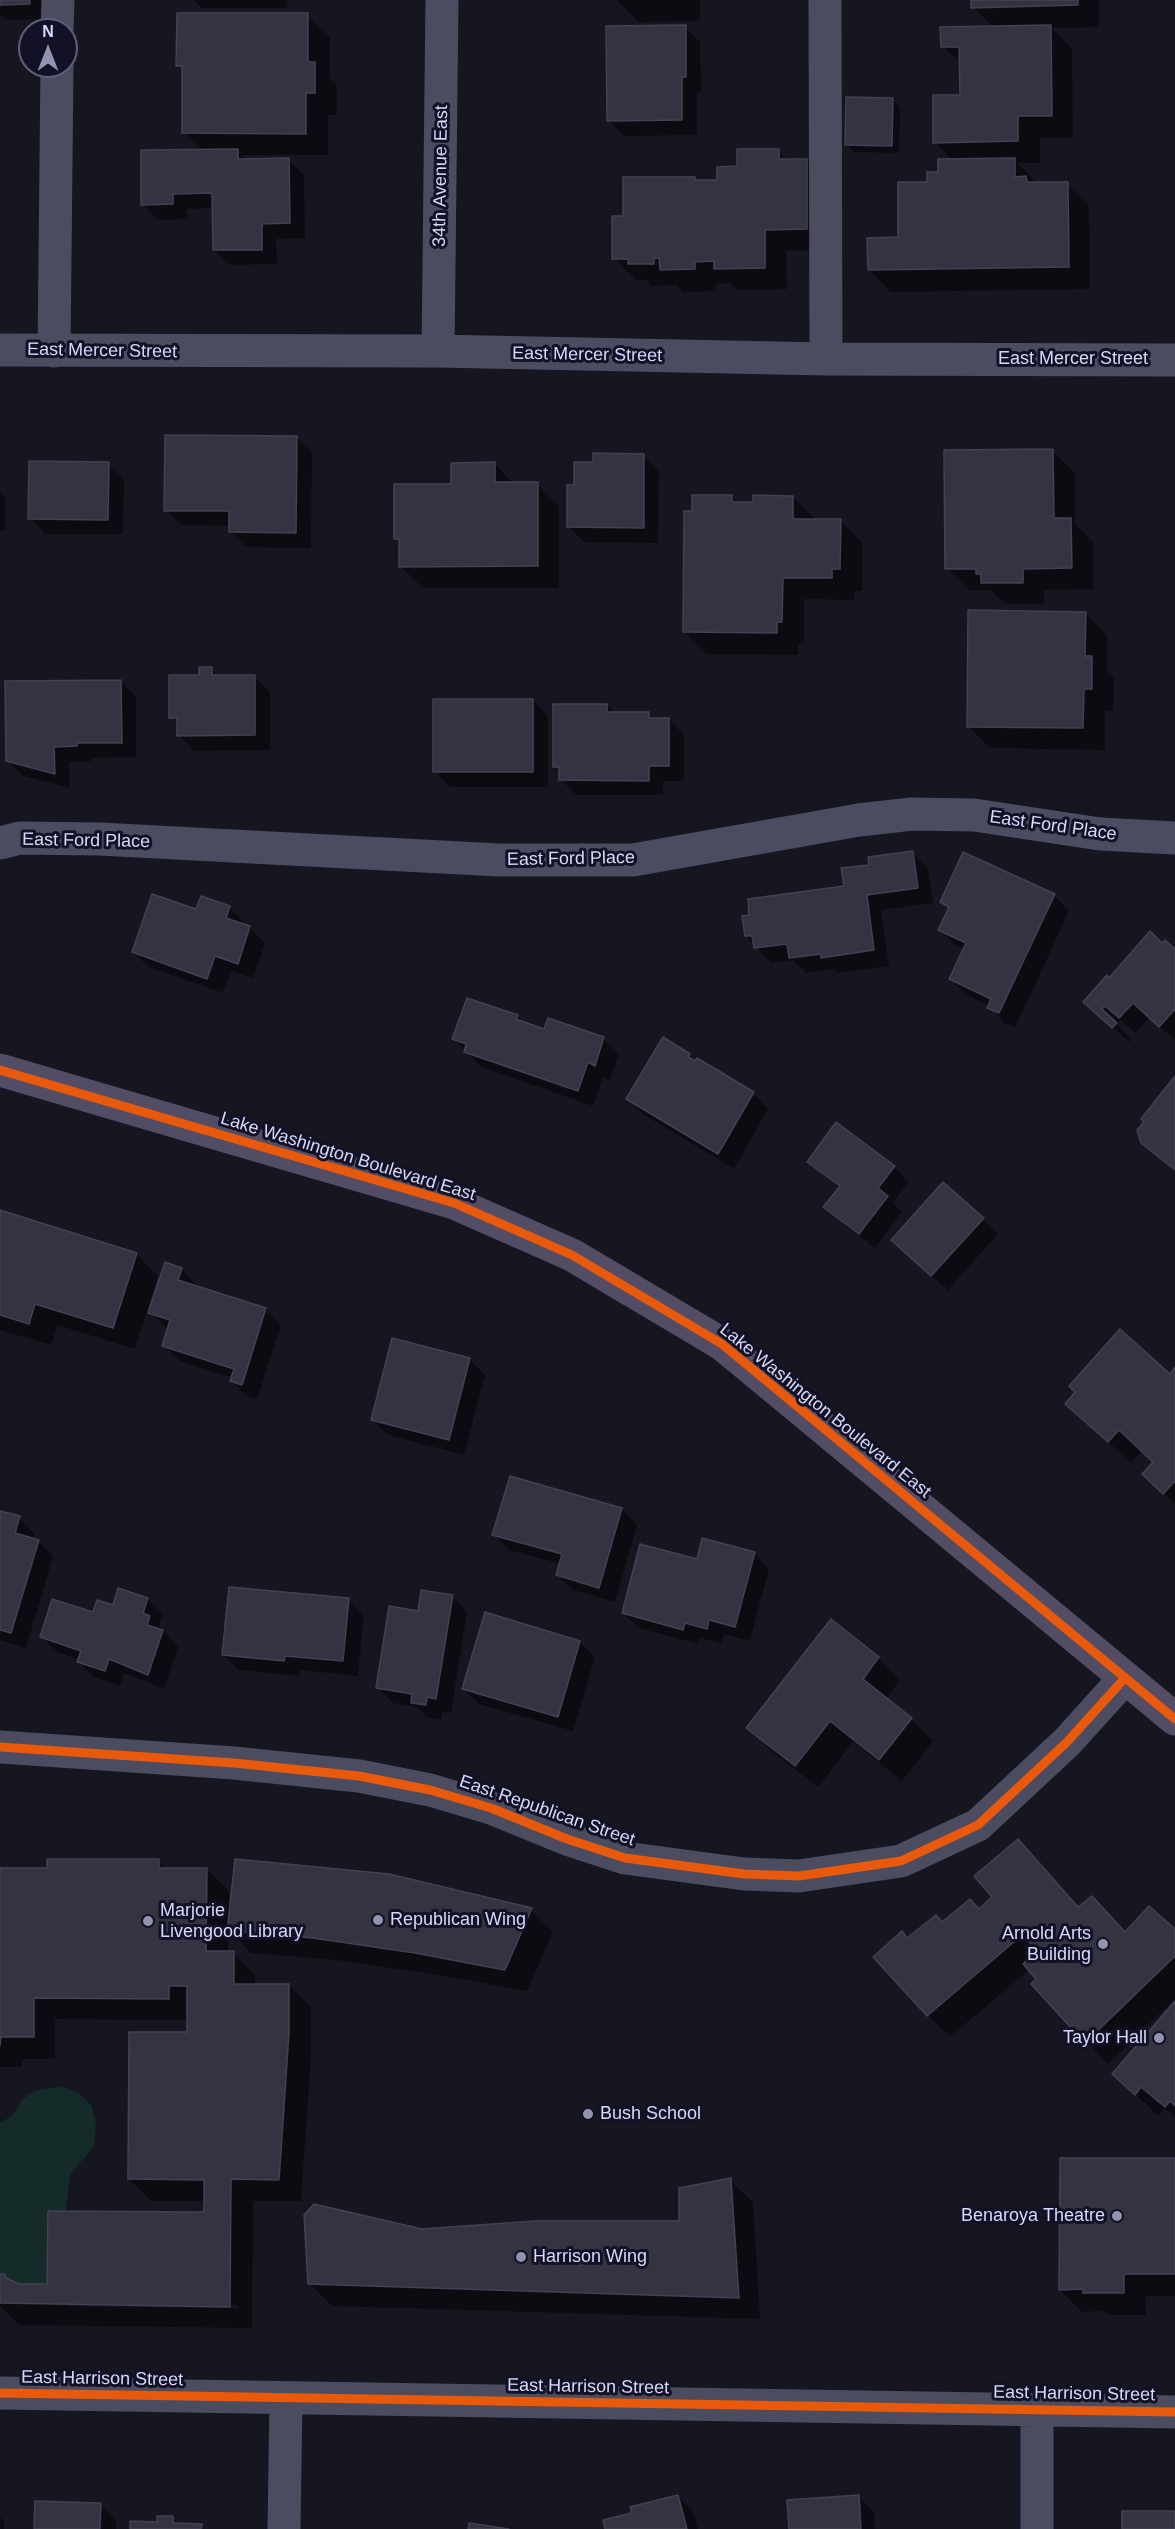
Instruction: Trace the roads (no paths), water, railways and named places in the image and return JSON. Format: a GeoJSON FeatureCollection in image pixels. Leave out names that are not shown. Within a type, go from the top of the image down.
{"type":"FeatureCollection","features":[{"type":"Feature","properties":{"kind":"main road","name":"Lake Washington Boulevard East"},"geometry":{"type":"LineString","coordinates":[[0,1070],[454,1203],[572,1255],[722,1344],[1175,1719]]}},
{"type":"Feature","properties":{"kind":"street"},"geometry":{"type":"LineString","coordinates":[[57,18],[58,0]]}},
{"type":"Feature","properties":{"kind":"street","name":"34th Avenue East"},"geometry":{"type":"LineString","coordinates":[[438,351],[442,0]]}},
{"type":"Feature","properties":{"kind":"street"},"geometry":{"type":"LineString","coordinates":[[825,0],[826,359]]}},
{"type":"Feature","properties":{"kind":"street"},"geometry":{"type":"LineString","coordinates":[[54,351],[57,78]]}},
{"type":"Feature","properties":{"kind":"street","name":"East Mercer Street"},"geometry":{"type":"LineString","coordinates":[[0,350],[438,351],[826,359],[1175,360]]}},
{"type":"Feature","properties":{"kind":"street","name":"East Ford Place"},"geometry":{"type":"LineString","coordinates":[[0,843],[20,838],[100,839],[429,857],[574,862],[621,861],[859,820],[912,814],[974,815],[1100,834],[1175,838]]}},
{"type":"Feature","properties":{"kind":"street","name":"East Republican Street"},"geometry":{"type":"LineString","coordinates":[[0,1747],[234,1763],[358,1776],[430,1790],[491,1808],[567,1839],[625,1858],[744,1874],[799,1876],[901,1861],[978,1825],[1067,1742],[1124,1679]]}},
{"type":"Feature","properties":{"kind":"street","name":"East Harrison Street"},"geometry":{"type":"LineString","coordinates":[[0,2393],[1175,2412]]}},
{"type":"Feature","properties":{"kind":"street"},"geometry":{"type":"LineString","coordinates":[[284,2529],[286,2399]]}},
{"type":"Feature","properties":{"kind":"street"},"geometry":{"type":"LineString","coordinates":[[1037,2409],[1037,2529]]}},
{"type":"Feature","properties":{"kind":"place","name":"Republican Wing"},"geometry":{"type":"Point","coordinates":[378,1920]}},
{"type":"Feature","properties":{"kind":"place","name":"Marjorie Livengood Library"},"geometry":{"type":"Point","coordinates":[148,1921]}},
{"type":"Feature","properties":{"kind":"place","name":"Arnold Arts Building"},"geometry":{"type":"Point","coordinates":[1103,1944]}},
{"type":"Feature","properties":{"kind":"place","name":"Taylor Hall"},"geometry":{"type":"Point","coordinates":[1159,2038]}},
{"type":"Feature","properties":{"kind":"place","name":"Bush School"},"geometry":{"type":"Point","coordinates":[588,2114]}},
{"type":"Feature","properties":{"kind":"place","name":"Benaroya Theatre"},"geometry":{"type":"Point","coordinates":[1117,2216]}},
{"type":"Feature","properties":{"kind":"place","name":"Harrison Wing"},"geometry":{"type":"Point","coordinates":[521,2257]}}]}
